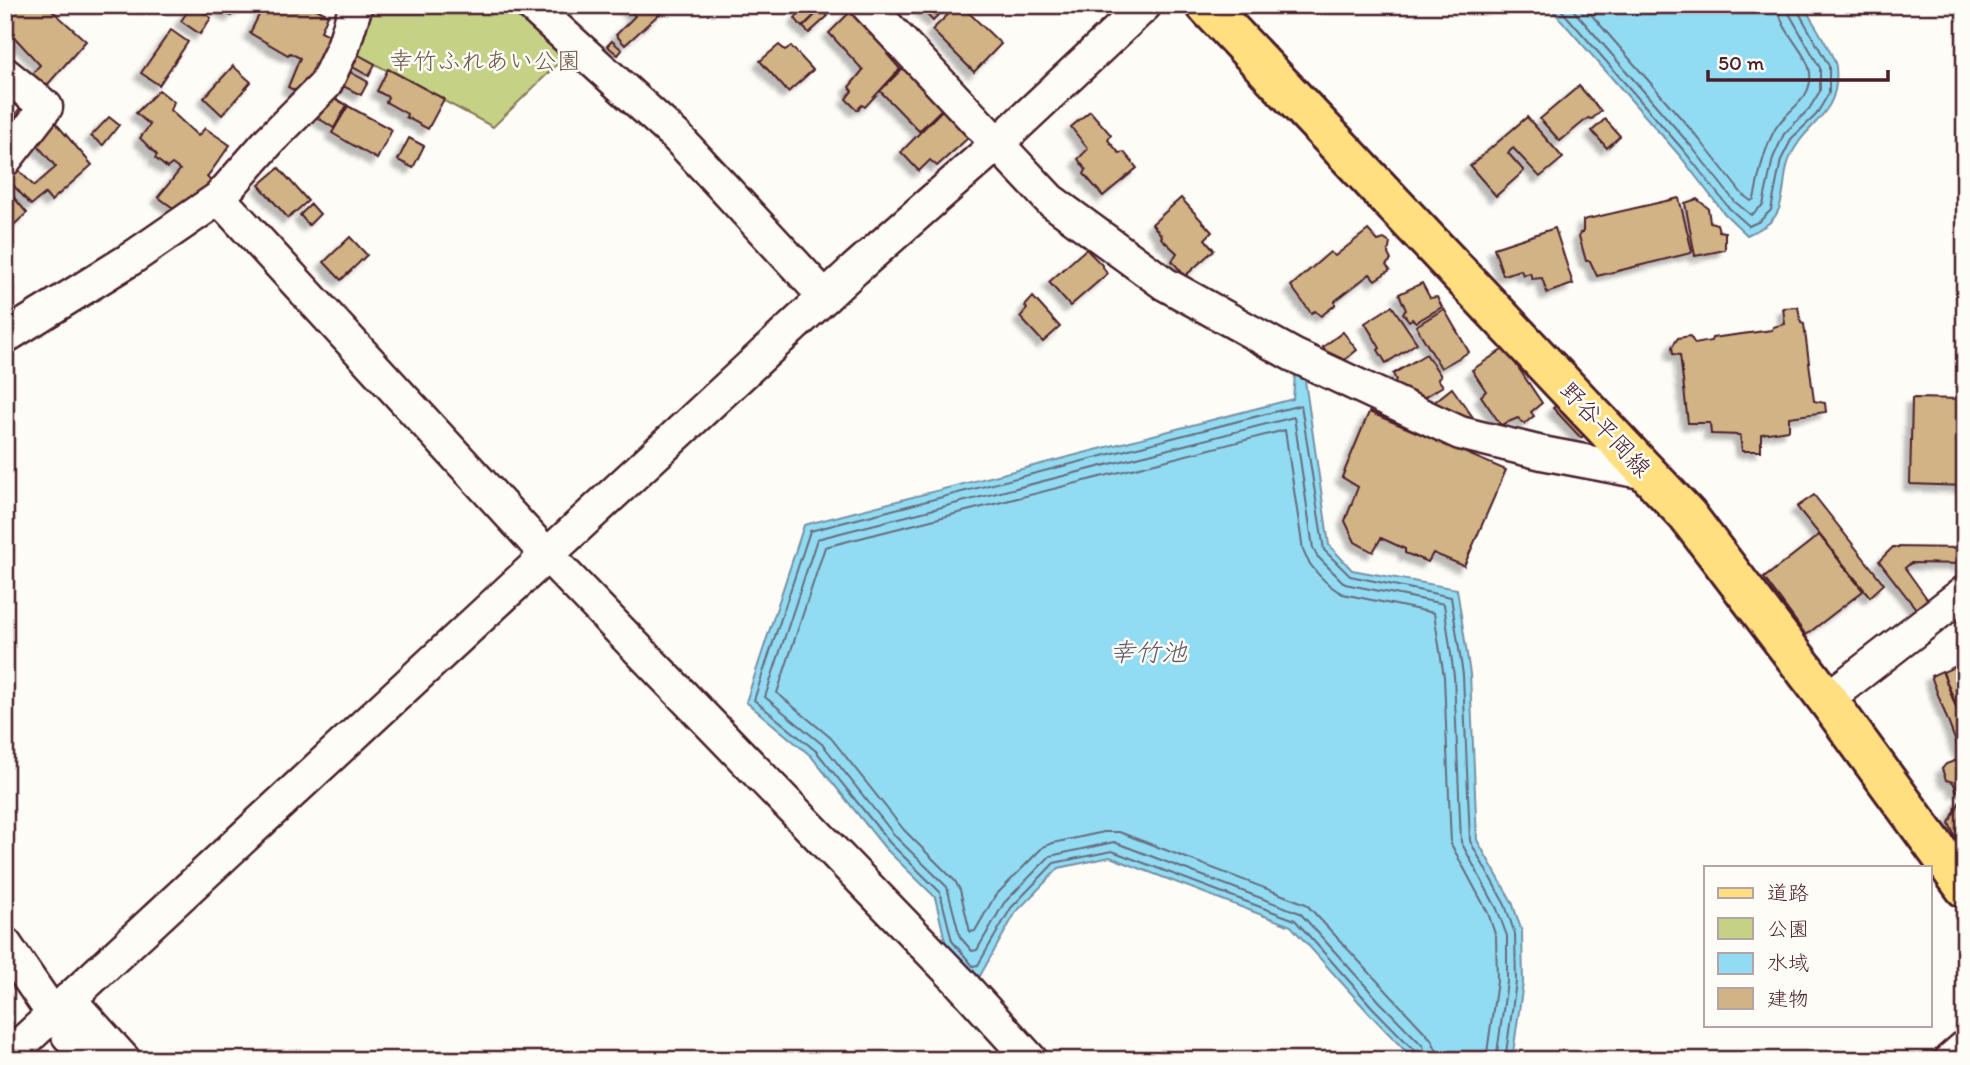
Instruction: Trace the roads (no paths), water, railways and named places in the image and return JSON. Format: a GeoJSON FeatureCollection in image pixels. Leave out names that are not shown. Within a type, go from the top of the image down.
{"type":"FeatureCollection","features":[{"type":"Feature","properties":{"kind":"main road","name":"野谷平岡線"},"geometry":{"type":"LineString","coordinates":[[1206,5],[1687,515],[1827,699],[1965,888]]}},
{"type":"Feature","properties":{"kind":"street"},"geometry":{"type":"LineString","coordinates":[[5,337],[129,260],[219,198],[270,140],[325,85],[343,47],[356,5]]}},
{"type":"Feature","properties":{"kind":"street"},"geometry":{"type":"LineString","coordinates":[[531,5],[677,137],[825,297]]}},
{"type":"Feature","properties":{"kind":"street"},"geometry":{"type":"LineString","coordinates":[[867,5],[1051,200],[1165,284],[1293,355],[1460,433],[1542,453],[1647,473]]}},
{"type":"Feature","properties":{"kind":"street"},"geometry":{"type":"LineString","coordinates":[[5,1059],[63,1016],[547,555],[825,297],[998,144],[1145,5]]}},
{"type":"Feature","properties":{"kind":"street"},"geometry":{"type":"LineString","coordinates":[[5,74],[46,107],[5,160]]}},
{"type":"Feature","properties":{"kind":"street"},"geometry":{"type":"LineString","coordinates":[[219,198],[547,555],[920,941],[1031,1060]]}},
{"type":"Feature","properties":{"kind":"street"},"geometry":{"type":"LineString","coordinates":[[1827,699],[1965,592]]}},
{"type":"Feature","properties":{"kind":"street"},"geometry":{"type":"LineString","coordinates":[[5,944],[63,1016],[89,1060]]}},
{"type":"Feature","properties":{"kind":"street"},"geometry":{"type":"LineString","coordinates":[[63,1016],[124,1060]]}},
{"type":"Feature","properties":{"kind":"street"},"geometry":{"type":"LineString","coordinates":[[1950,1060],[1965,1047]]}},
{"type":"Feature","properties":{"kind":"water"},"geometry":{"type":"Polygon","coordinates":[[[1548,5],[1803,5],[1835,61],[1836,84],[1827,109],[1803,136],[1789,160],[1781,201],[1771,221],[1747,235],[1724,213],[1680,156],[1548,5]]]}},
{"type":"Feature","properties":{"kind":"water","name":"幸竹池"},"geometry":{"type":"Polygon","coordinates":[[[1304,374],[1329,545],[1352,570],[1457,589],[1470,674],[1477,840],[1512,902],[1522,932],[1523,983],[1512,1060],[1414,1060],[1291,926],[1110,857],[1059,868],[1016,912],[977,981],[946,945],[935,897],[885,848],[811,756],[746,702],[804,525],[1293,399],[1295,375],[1304,374]]]}},
{"type":"Feature","properties":{"kind":"park label","name":"幸竹ふれあい公園"},"geometry":{"type":"Point","coordinates":[485,60]}}]}
